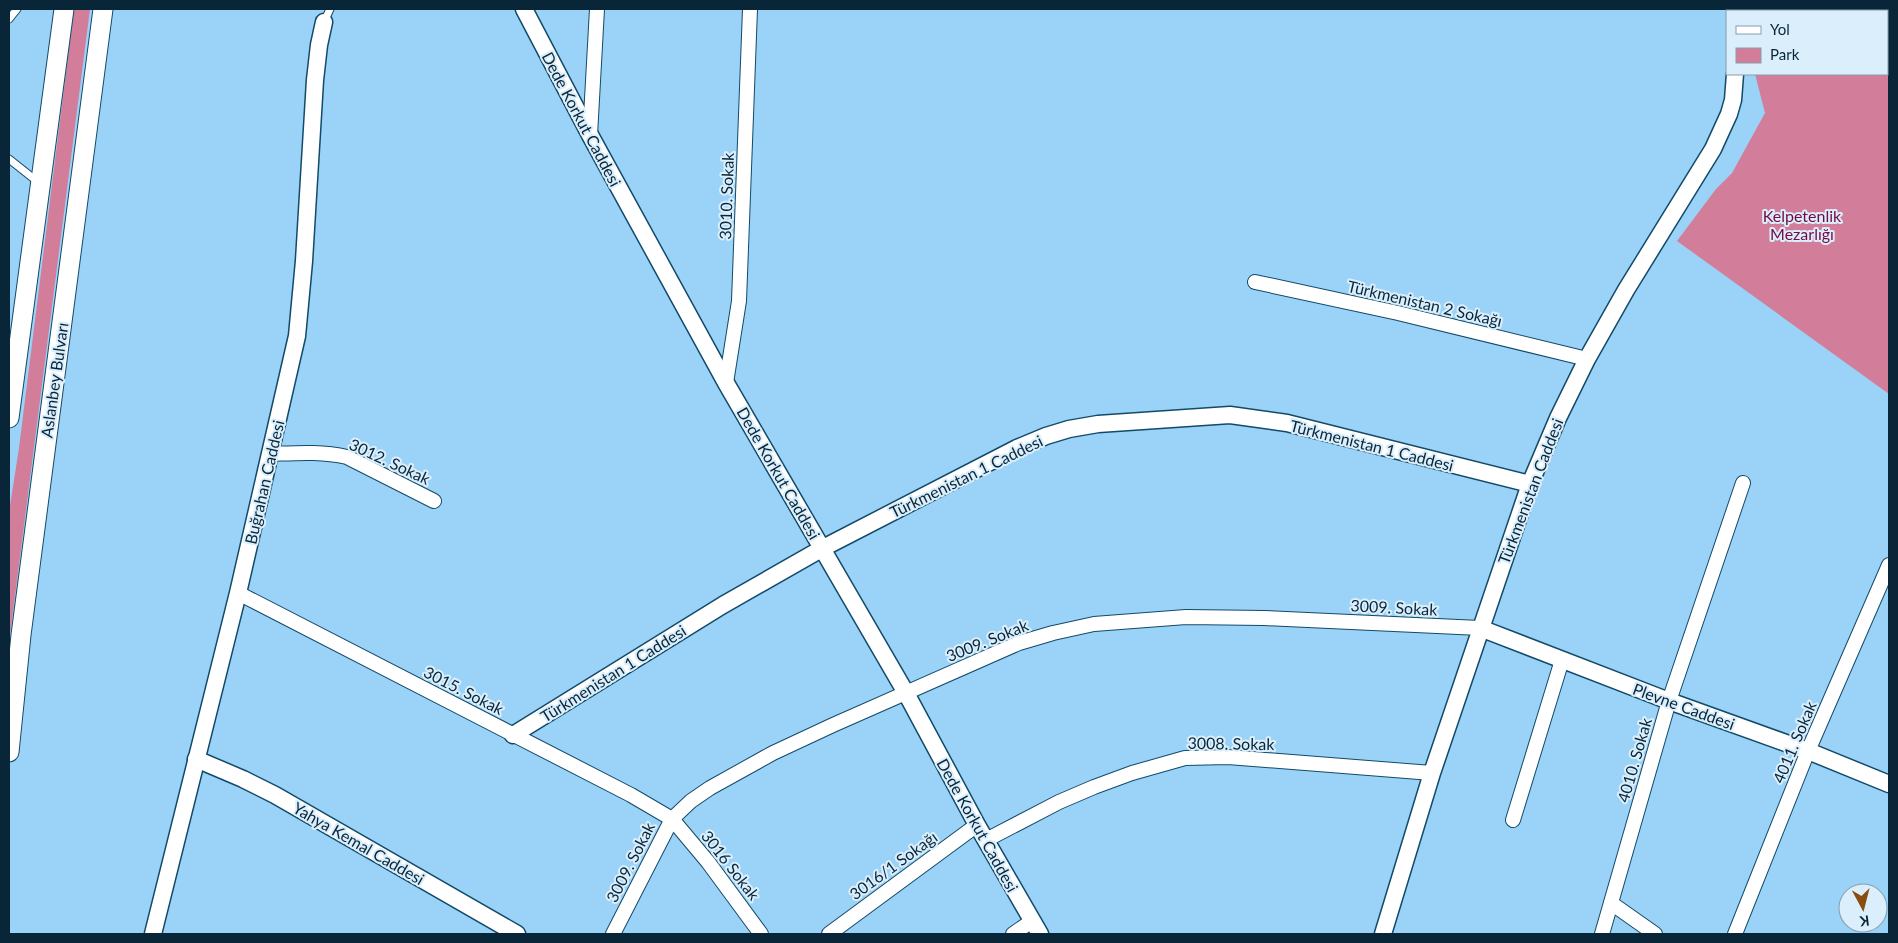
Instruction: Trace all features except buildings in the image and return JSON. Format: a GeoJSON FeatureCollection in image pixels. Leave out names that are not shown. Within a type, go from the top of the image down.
{"type":"FeatureCollection","features":[{"type":"Feature","properties":{"kind":"main road"},"geometry":{"type":"LineString","coordinates":[[9,418],[64,9]]}},
{"type":"Feature","properties":{"kind":"main road","name":"Aslanbey Bulvarı"},"geometry":{"type":"LineString","coordinates":[[9,752],[21,635],[103,9]]}},
{"type":"Feature","properties":{"kind":"street","name":"Dede Korkut Caddesi"},"geometry":{"type":"LineString","coordinates":[[524,9],[590,135],[726,383],[906,693],[977,825],[1036,927]]}},
{"type":"Feature","properties":{"kind":"street"},"geometry":{"type":"LineString","coordinates":[[590,135],[597,9]]}},
{"type":"Feature","properties":{"kind":"street","name":"3010. Sokak"},"geometry":{"type":"LineString","coordinates":[[726,383],[739,301],[750,9]]}},
{"type":"Feature","properties":{"kind":"street","name":"Buğrahan Caddesi"},"geometry":{"type":"LineString","coordinates":[[153,934],[238,593],[297,336],[315,80],[319,45],[327,16]]}},
{"type":"Feature","properties":{"kind":"street","name":"Türkmenistan Caddesi"},"geometry":{"type":"LineString","coordinates":[[1382,934],[1432,773],[1530,484],[1558,418],[1587,359],[1626,290],[1713,149],[1729,114],[1733,100],[1735,75]]}},
{"type":"Feature","properties":{"kind":"street","name":"Türkmenistan 2 Sokağı"},"geometry":{"type":"LineString","coordinates":[[1255,282],[1398,313],[1587,359]]}},
{"type":"Feature","properties":{"kind":"street","name":"Türkmenistan 1 Caddesi"},"geometry":{"type":"LineString","coordinates":[[513,735],[723,605],[823,548],[1017,448],[1069,429],[1098,424],[1230,415],[1256,417],[1287,423],[1530,484]]}},
{"type":"Feature","properties":{"kind":"street","name":"3012. Sokak"},"geometry":{"type":"LineString","coordinates":[[271,454],[317,453],[347,457],[434,501]]}},
{"type":"Feature","properties":{"kind":"street","name":"4010. Sokak"},"geometry":{"type":"LineString","coordinates":[[1602,934],[1669,701],[1743,483]]}},
{"type":"Feature","properties":{"kind":"street","name":"4011. Sokak"},"geometry":{"type":"LineString","coordinates":[[1735,934],[1808,751],[1889,565]]}},
{"type":"Feature","properties":{"kind":"street","name":"3015. Sokak"},"geometry":{"type":"LineString","coordinates":[[238,593],[631,795],[672,819]]}},
{"type":"Feature","properties":{"kind":"street","name":"3009. Sokak"},"geometry":{"type":"LineString","coordinates":[[613,934],[672,819],[704,792],[757,762],[833,725],[1019,644],[1053,633],[1094,624],[1186,617],[1264,618],[1480,628]]}},
{"type":"Feature","properties":{"kind":"street","name":"Plevne Caddesi"},"geometry":{"type":"LineString","coordinates":[[1480,628],[1669,701],[1808,751],[1889,784]]}},
{"type":"Feature","properties":{"kind":"street"},"geometry":{"type":"LineString","coordinates":[[1514,820],[1562,660]]}},
{"type":"Feature","properties":{"kind":"street","name":"3008. Sokak"},"geometry":{"type":"LineString","coordinates":[[986,840],[1059,802],[1094,787],[1132,773],[1185,758],[1228,757],[1432,773]]}},
{"type":"Feature","properties":{"kind":"street","name":"Yahya Kemal Caddesi"},"geometry":{"type":"LineString","coordinates":[[196,759],[243,778],[275,795],[517,934]]}},
{"type":"Feature","properties":{"kind":"street","name":"3016 Sokak"},"geometry":{"type":"LineString","coordinates":[[672,819],[708,862],[761,934]]}},
{"type":"Feature","properties":{"kind":"street","name":"3016/1 Sokağı"},"geometry":{"type":"LineString","coordinates":[[829,934],[977,825]]}},
{"type":"Feature","properties":{"kind":"street"},"geometry":{"type":"LineString","coordinates":[[1611,903],[1655,934]]}},
{"type":"Feature","properties":{"kind":"street"},"geometry":{"type":"LineString","coordinates":[[1013,934],[1036,927]]}},
{"type":"Feature","properties":{"kind":"lane"},"geometry":{"type":"LineString","coordinates":[[9,20],[17,9]]}},
{"type":"Feature","properties":{"kind":"lane"},"geometry":{"type":"LineString","coordinates":[[9,159],[40,184]]}},
{"type":"Feature","properties":{"kind":"green space"},"geometry":{"type":"Polygon","coordinates":[[[74,9],[90,9],[9,643],[9,512],[19,448],[74,9]]]}},
{"type":"Feature","properties":{"kind":"green space","name":"Kelpetenlik Mezarlığı"},"geometry":{"type":"Polygon","coordinates":[[[1889,9],[1889,394],[1677,241],[1716,189],[1732,173],[1765,113],[1755,75],[1888,75],[1888,10],[1768,10],[1889,9]]]}}]}
